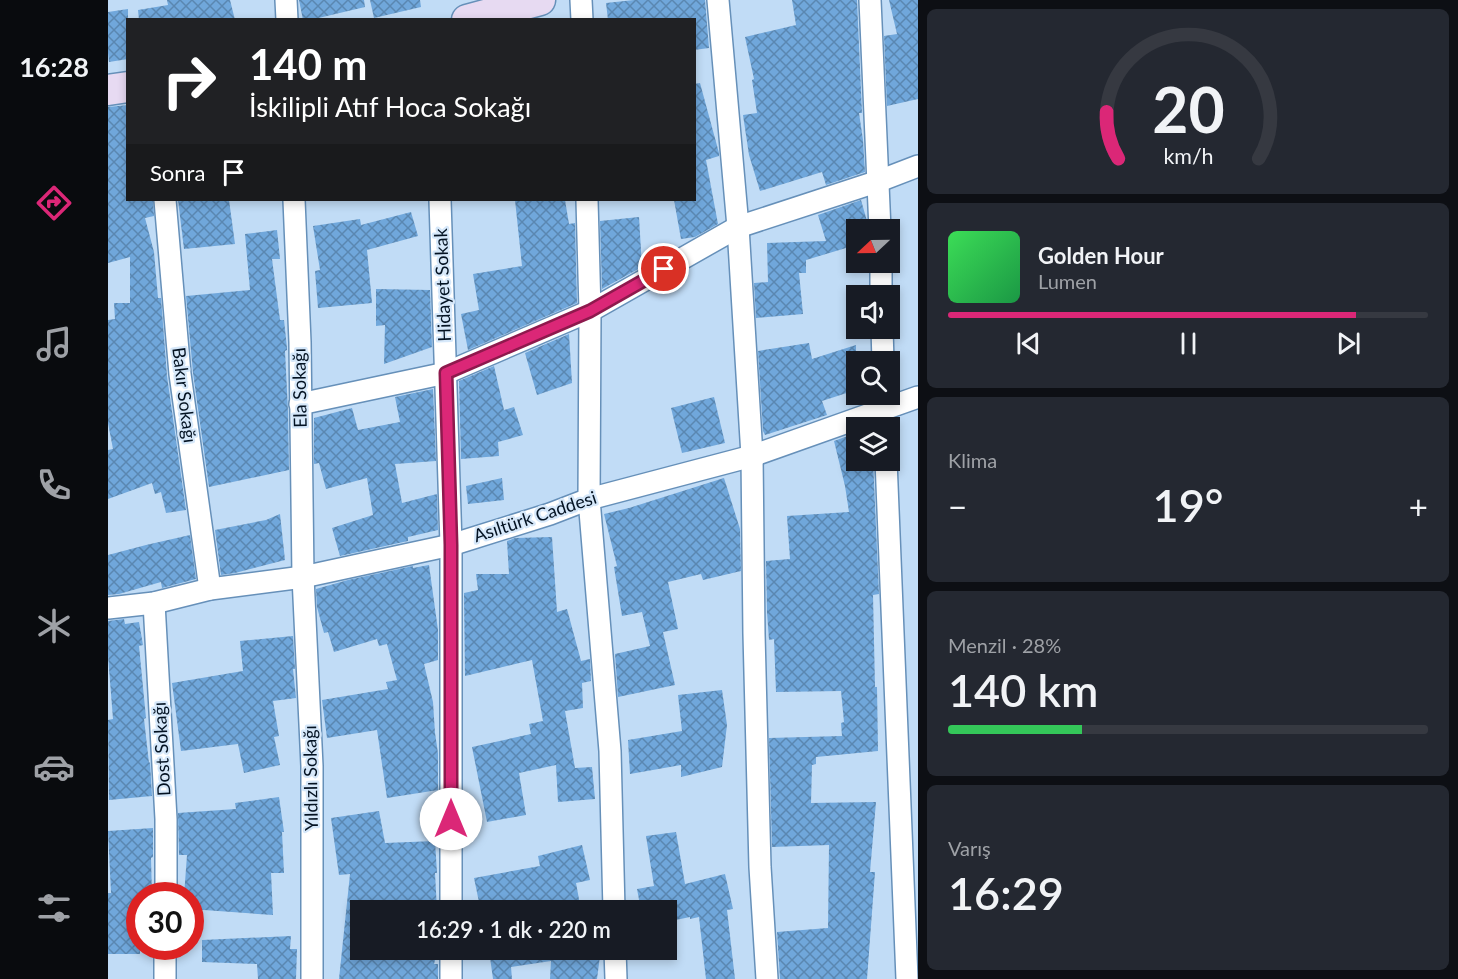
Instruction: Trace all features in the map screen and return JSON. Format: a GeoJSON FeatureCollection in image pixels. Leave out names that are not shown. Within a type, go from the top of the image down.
{"type":"FeatureCollection","features":[{"type":"Feature","properties":{"kind":"main road"},"geometry":{"type":"LineString","coordinates":[[474,18],[540,0]]}},
{"type":"Feature","properties":{"kind":"main road"},"geometry":{"type":"LineString","coordinates":[[108,90],[126,87]]}},
{"type":"Feature","properties":{"kind":"street"},"geometry":{"type":"LineString","coordinates":[[286,0],[286,18]]}},
{"type":"Feature","properties":{"kind":"street"},"geometry":{"type":"LineString","coordinates":[[581,0],[582,18]]}},
{"type":"Feature","properties":{"kind":"street"},"geometry":{"type":"LineString","coordinates":[[718,0],[738,226],[752,456],[760,867],[767,979]]}},
{"type":"Feature","properties":{"kind":"street"},"geometry":{"type":"LineString","coordinates":[[870,0],[880,219]]}},
{"type":"Feature","properties":{"kind":"street"},"geometry":{"type":"LineString","coordinates":[[300,404],[446,373],[590,311],[738,226],[879,181],[918,166]]}},
{"type":"Feature","properties":{"kind":"street","name":"Bakır Sokağı"},"geometry":{"type":"LineString","coordinates":[[165,201],[180,374],[210,589]]}},
{"type":"Feature","properties":{"kind":"street","name":"Ela Sokağı"},"geometry":{"type":"LineString","coordinates":[[294,201],[303,577]]}},
{"type":"Feature","properties":{"kind":"street","name":"Hidayet Sokak"},"geometry":{"type":"LineString","coordinates":[[440,201],[451,545],[451,900]]}},
{"type":"Feature","properties":{"kind":"street"},"geometry":{"type":"LineString","coordinates":[[587,201],[590,311],[589,499],[610,751],[614,900]]}},
{"type":"Feature","properties":{"kind":"street","name":"Asıltürk Caddesi"},"geometry":{"type":"LineString","coordinates":[[108,608],[154,603],[210,589],[303,577],[451,545],[550,514],[589,499],[752,456],[918,397]]}},
{"type":"Feature","properties":{"kind":"street"},"geometry":{"type":"LineString","coordinates":[[886,471],[907,979]]}},
{"type":"Feature","properties":{"kind":"street","name":"Yıldızlı Sokağı"},"geometry":{"type":"LineString","coordinates":[[303,577],[312,766],[312,979]]}},
{"type":"Feature","properties":{"kind":"street","name":"Dost Sokağı"},"geometry":{"type":"LineString","coordinates":[[154,603],[166,819],[165,882]]}},
{"type":"Feature","properties":{"kind":"street"},"geometry":{"type":"LineString","coordinates":[[165,960],[165,979]]}},
{"type":"Feature","properties":{"kind":"street"},"geometry":{"type":"LineString","coordinates":[[451,960],[451,979]]}},
{"type":"Feature","properties":{"kind":"street"},"geometry":{"type":"LineString","coordinates":[[615,960],[616,979]]}},
{"type":"Feature","properties":{"kind":"building"},"geometry":{"type":"Polygon","coordinates":[[[167,0],[230,0],[234,18],[139,18],[138,10],[168,5],[167,0]]]}},
{"type":"Feature","properties":{"kind":"building"},"geometry":{"type":"Polygon","coordinates":[[[299,0],[364,0],[365,7],[318,18],[303,18],[299,0]]]}},
{"type":"Feature","properties":{"kind":"building"},"geometry":{"type":"Polygon","coordinates":[[[370,0],[420,0],[421,7],[374,18],[370,0]]]}},
{"type":"Feature","properties":{"kind":"building"},"geometry":{"type":"Polygon","coordinates":[[[634,0],[705,0],[709,48],[696,50],[696,18],[608,18],[606,3],[634,0]]]}},
{"type":"Feature","properties":{"kind":"building"},"geometry":{"type":"Polygon","coordinates":[[[792,0],[857,0],[862,113],[859,113],[865,172],[826,185],[822,172],[760,191],[749,155],[743,115],[757,113],[752,80],[754,79],[745,37],[796,25],[792,0]]]}},
{"type":"Feature","properties":{"kind":"building"},"geometry":{"type":"Polygon","coordinates":[[[889,0],[918,0],[918,99],[887,106],[884,36],[897,34],[889,0]]]}},
{"type":"Feature","properties":{"kind":"building"},"geometry":{"type":"Polygon","coordinates":[[[128,9],[126,59],[109,62],[108,12],[128,9]]]}},
{"type":"Feature","properties":{"kind":"building"},"geometry":{"type":"Polygon","coordinates":[[[700,83],[719,153],[719,156],[706,160],[718,224],[695,237],[681,239],[674,201],[696,201],[696,84],[700,83]]]}},
{"type":"Feature","properties":{"kind":"building"},"geometry":{"type":"Polygon","coordinates":[[[126,105],[126,201],[153,201],[154,216],[145,218],[154,252],[158,298],[161,298],[167,376],[186,510],[166,513],[161,492],[155,494],[152,483],[108,499],[108,450],[113,449],[108,423],[108,320],[115,319],[114,303],[130,303],[130,257],[108,263],[108,107],[126,105]]]}},
{"type":"Feature","properties":{"kind":"building"},"geometry":{"type":"Polygon","coordinates":[[[861,200],[866,219],[846,219],[846,248],[806,260],[806,273],[799,273],[803,314],[756,318],[754,283],[768,282],[767,243],[826,241],[818,215],[861,200]]]}},
{"type":"Feature","properties":{"kind":"building"},"geometry":{"type":"Polygon","coordinates":[[[178,201],[229,201],[235,244],[184,249],[178,201]]]}},
{"type":"Feature","properties":{"kind":"building"},"geometry":{"type":"Polygon","coordinates":[[[515,201],[565,201],[569,224],[575,223],[577,303],[468,350],[461,314],[479,310],[473,274],[522,266],[515,201]]]}},
{"type":"Feature","properties":{"kind":"building"},"geometry":{"type":"Polygon","coordinates":[[[411,212],[418,236],[367,250],[372,303],[318,308],[315,271],[320,270],[313,226],[360,219],[361,225],[411,212]]]}},
{"type":"Feature","properties":{"kind":"building"},"geometry":{"type":"Polygon","coordinates":[[[639,217],[642,267],[602,289],[600,221],[639,217]]]}},
{"type":"Feature","properties":{"kind":"building"},"geometry":{"type":"Polygon","coordinates":[[[277,230],[280,259],[272,259],[280,320],[284,320],[287,348],[285,351],[289,470],[209,487],[193,373],[186,296],[250,290],[245,234],[277,230]]]}},
{"type":"Feature","properties":{"kind":"building"},"geometry":{"type":"Polygon","coordinates":[[[376,289],[430,290],[432,347],[384,364],[385,325],[376,326],[376,289]]]}},
{"type":"Feature","properties":{"kind":"building"},"geometry":{"type":"Polygon","coordinates":[[[569,334],[572,383],[537,395],[525,353],[569,334]]]}},
{"type":"Feature","properties":{"kind":"building"},"geometry":{"type":"Polygon","coordinates":[[[809,343],[812,359],[856,345],[856,351],[846,351],[846,393],[822,401],[827,415],[765,435],[758,351],[809,343]]]}},
{"type":"Feature","properties":{"kind":"building"},"geometry":{"type":"Polygon","coordinates":[[[494,366],[504,410],[514,407],[523,435],[498,442],[499,456],[461,459],[459,381],[494,366]]]}},
{"type":"Feature","properties":{"kind":"building"},"geometry":{"type":"Polygon","coordinates":[[[433,389],[436,461],[395,464],[402,503],[437,494],[438,530],[408,537],[408,541],[340,556],[332,528],[373,515],[367,478],[326,489],[319,463],[314,464],[314,418],[352,408],[358,430],[400,422],[395,397],[433,389]]]}},
{"type":"Feature","properties":{"kind":"building"},"geometry":{"type":"Polygon","coordinates":[[[714,397],[725,443],[682,453],[671,408],[714,397]]]}},
{"type":"Feature","properties":{"kind":"building"},"geometry":{"type":"Polygon","coordinates":[[[846,437],[846,471],[873,471],[879,594],[873,595],[878,751],[816,757],[816,764],[812,765],[811,803],[876,802],[870,872],[875,872],[867,979],[780,979],[777,932],[828,928],[829,845],[772,847],[769,738],[842,736],[841,723],[844,722],[841,691],[776,692],[774,639],[769,640],[766,561],[790,559],[787,516],[849,512],[834,441],[846,437]]]}},
{"type":"Feature","properties":{"kind":"building"},"geometry":{"type":"Polygon","coordinates":[[[502,478],[504,500],[468,504],[466,486],[502,478]]]}},
{"type":"Feature","properties":{"kind":"building"},"geometry":{"type":"Polygon","coordinates":[[[724,478],[740,529],[741,571],[703,580],[701,574],[668,582],[678,629],[663,632],[675,685],[618,697],[615,654],[650,646],[642,612],[622,616],[614,567],[617,566],[604,514],[724,478]]]}},
{"type":"Feature","properties":{"kind":"building"},"geometry":{"type":"Polygon","coordinates":[[[280,514],[285,560],[221,575],[215,530],[266,520],[280,514]]]}},
{"type":"Feature","properties":{"kind":"building"},"geometry":{"type":"Polygon","coordinates":[[[190,535],[196,579],[162,588],[161,582],[108,595],[108,555],[190,535]]]}},
{"type":"Feature","properties":{"kind":"building"},"geometry":{"type":"Polygon","coordinates":[[[552,537],[557,612],[567,609],[581,661],[590,659],[591,681],[582,683],[583,708],[565,711],[575,768],[592,767],[595,799],[558,802],[556,765],[519,773],[526,815],[487,822],[472,747],[531,734],[529,724],[543,721],[532,660],[465,676],[464,593],[478,590],[476,574],[509,574],[507,541],[515,538],[552,537]]]}},
{"type":"Feature","properties":{"kind":"building"},"geometry":{"type":"Polygon","coordinates":[[[429,565],[438,630],[438,660],[424,664],[433,702],[438,753],[438,790],[387,798],[377,730],[327,738],[322,700],[388,689],[386,682],[397,680],[387,644],[379,646],[377,639],[334,652],[328,632],[324,633],[317,607],[316,589],[413,566],[413,568],[429,565]]]}},
{"type":"Feature","properties":{"kind":"building"},"geometry":{"type":"Polygon","coordinates":[[[124,619],[125,624],[139,622],[143,645],[139,646],[152,796],[109,800],[108,720],[113,719],[108,621],[124,619]]]}},
{"type":"Feature","properties":{"kind":"building"},"geometry":{"type":"Polygon","coordinates":[[[293,636],[296,698],[273,701],[279,736],[274,737],[280,765],[244,773],[238,744],[181,751],[172,683],[243,671],[240,641],[293,636]]]}},
{"type":"Feature","properties":{"kind":"building"},"geometry":{"type":"Polygon","coordinates":[[[722,690],[727,725],[722,767],[681,777],[681,765],[630,774],[628,740],[682,731],[678,695],[722,690]]]}},
{"type":"Feature","properties":{"kind":"building"},"geometry":{"type":"Polygon","coordinates":[[[279,797],[284,832],[282,832],[284,873],[271,873],[273,915],[204,910],[204,882],[185,882],[187,855],[179,855],[178,813],[236,809],[235,803],[279,797]]]}},
{"type":"Feature","properties":{"kind":"building"},"geometry":{"type":"Polygon","coordinates":[[[379,811],[385,843],[435,841],[436,900],[350,900],[350,960],[435,960],[434,964],[438,964],[438,979],[339,979],[350,874],[339,875],[331,818],[379,811]]]}},
{"type":"Feature","properties":{"kind":"building"},"geometry":{"type":"Polygon","coordinates":[[[153,828],[152,882],[126,882],[126,954],[108,954],[108,893],[111,893],[108,831],[153,828]]]}},
{"type":"Feature","properties":{"kind":"building"},"geometry":{"type":"Polygon","coordinates":[[[676,832],[685,884],[725,874],[733,909],[727,910],[735,979],[706,979],[699,917],[677,920],[677,900],[639,900],[637,889],[654,886],[646,836],[676,832]]]}},
{"type":"Feature","properties":{"kind":"building"},"geometry":{"type":"Polygon","coordinates":[[[582,845],[590,880],[576,883],[579,900],[479,900],[474,878],[540,866],[538,856],[582,845]]]}},
{"type":"Feature","properties":{"kind":"building"},"geometry":{"type":"Polygon","coordinates":[[[291,936],[290,949],[297,949],[296,979],[258,979],[257,964],[202,962],[204,960],[204,940],[291,936]]]}},
{"type":"Feature","properties":{"kind":"building"},"geometry":{"type":"Polygon","coordinates":[[[490,960],[599,960],[597,979],[550,979],[551,961],[511,967],[512,979],[493,979],[490,960]]]}},
{"type":"Feature","properties":{"kind":"route"},"geometry":{"type":"LineString","coordinates":[[451,819],[451,545],[446,373],[590,311],[664,269]]}}]}
